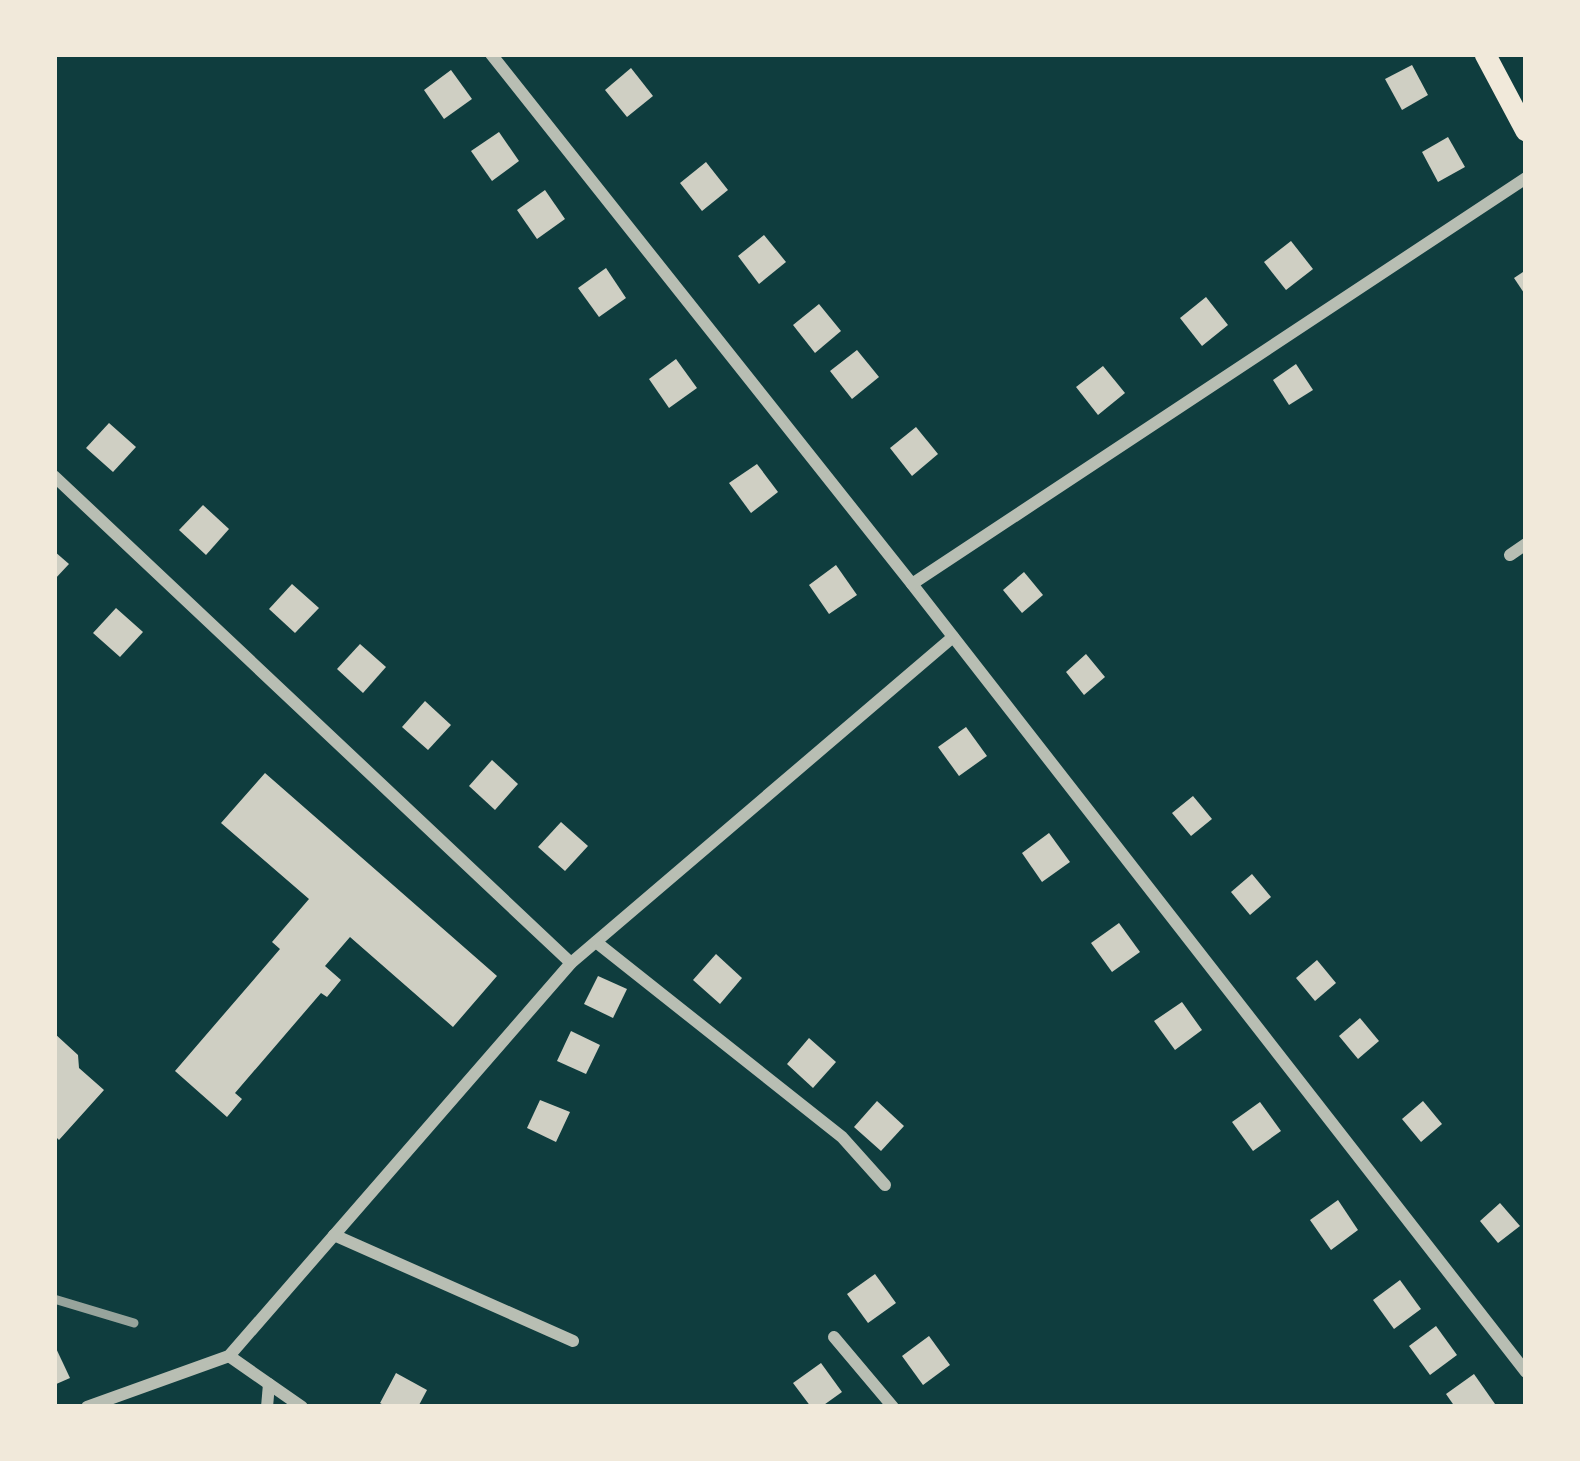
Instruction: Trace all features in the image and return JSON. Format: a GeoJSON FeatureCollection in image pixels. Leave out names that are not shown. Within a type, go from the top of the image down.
{"type":"FeatureCollection","features":[{"type":"Feature","properties":{"kind":"main road"},"geometry":{"type":"LineString","coordinates":[[1485,54],[1526,131]]}},
{"type":"Feature","properties":{"kind":"street"},"geometry":{"type":"LineString","coordinates":[[491,54],[912,584],[1526,1372]]}},
{"type":"Feature","properties":{"kind":"street"},"geometry":{"type":"LineString","coordinates":[[912,584],[1526,178]]}},
{"type":"Feature","properties":{"kind":"street"},"geometry":{"type":"LineString","coordinates":[[54,476],[571,963]]}},
{"type":"Feature","properties":{"kind":"street"},"geometry":{"type":"LineString","coordinates":[[1510,555],[1526,544]]}},
{"type":"Feature","properties":{"kind":"street"},"geometry":{"type":"LineString","coordinates":[[87,1407],[229,1356],[571,963],[953,637]]}},
{"type":"Feature","properties":{"kind":"street"},"geometry":{"type":"LineString","coordinates":[[596,942],[842,1137],[886,1185]]}},
{"type":"Feature","properties":{"kind":"street"},"geometry":{"type":"LineString","coordinates":[[334,1235],[573,1341]]}},
{"type":"Feature","properties":{"kind":"street"},"geometry":{"type":"LineString","coordinates":[[835,1337],[893,1407]]}},
{"type":"Feature","properties":{"kind":"street"},"geometry":{"type":"LineString","coordinates":[[229,1356],[302,1407]]}},
{"type":"Feature","properties":{"kind":"street"},"geometry":{"type":"LineString","coordinates":[[266,1407],[269,1384]]}},
{"type":"Feature","properties":{"kind":"building"},"geometry":{"type":"Polygon","coordinates":[[[1412,65],[1428,95],[1402,110],[1385,79],[1412,65]]]}},
{"type":"Feature","properties":{"kind":"building"},"geometry":{"type":"Polygon","coordinates":[[[631,68],[653,96],[627,117],[605,90],[631,68]]]}},
{"type":"Feature","properties":{"kind":"building"},"geometry":{"type":"Polygon","coordinates":[[[451,70],[472,99],[444,119],[424,90],[451,70]]]}},
{"type":"Feature","properties":{"kind":"building"},"geometry":{"type":"Polygon","coordinates":[[[499,132],[519,161],[492,181],[471,151],[499,132]]]}},
{"type":"Feature","properties":{"kind":"building"},"geometry":{"type":"Polygon","coordinates":[[[1448,137],[1465,167],[1438,182],[1422,152],[1448,137]]]}},
{"type":"Feature","properties":{"kind":"building"},"geometry":{"type":"Polygon","coordinates":[[[706,162],[728,190],[702,211],[680,183],[706,162]]]}},
{"type":"Feature","properties":{"kind":"building"},"geometry":{"type":"Polygon","coordinates":[[[545,190],[565,219],[537,239],[517,210],[545,190]]]}},
{"type":"Feature","properties":{"kind":"building"},"geometry":{"type":"Polygon","coordinates":[[[764,235],[786,262],[759,284],[738,256],[764,235]]]}},
{"type":"Feature","properties":{"kind":"building"},"geometry":{"type":"Polygon","coordinates":[[[1291,241],[1313,269],[1286,290],[1264,262],[1291,241]]]}},
{"type":"Feature","properties":{"kind":"building"},"geometry":{"type":"Polygon","coordinates":[[[606,268],[626,298],[599,317],[578,288],[606,268]]]}},
{"type":"Feature","properties":{"kind":"building"},"geometry":{"type":"Polygon","coordinates":[[[1526,270],[1526,296],[1514,278],[1526,270]]]}},
{"type":"Feature","properties":{"kind":"building"},"geometry":{"type":"Polygon","coordinates":[[[1206,297],[1228,325],[1202,346],[1180,318],[1206,297]]]}},
{"type":"Feature","properties":{"kind":"building"},"geometry":{"type":"Polygon","coordinates":[[[819,304],[841,331],[815,353],[793,325],[819,304]]]}},
{"type":"Feature","properties":{"kind":"building"},"geometry":{"type":"Polygon","coordinates":[[[857,350],[879,377],[852,399],[830,371],[857,350]]]}},
{"type":"Feature","properties":{"kind":"building"},"geometry":{"type":"Polygon","coordinates":[[[676,359],[697,388],[669,408],[649,379],[676,359]]]}},
{"type":"Feature","properties":{"kind":"building"},"geometry":{"type":"Polygon","coordinates":[[[1296,364],[1313,390],[1289,405],[1273,380],[1296,364]]]}},
{"type":"Feature","properties":{"kind":"building"},"geometry":{"type":"Polygon","coordinates":[[[1103,366],[1125,393],[1098,415],[1076,387],[1103,366]]]}},
{"type":"Feature","properties":{"kind":"building"},"geometry":{"type":"Polygon","coordinates":[[[109,423],[136,447],[113,472],[86,448],[109,423]]]}},
{"type":"Feature","properties":{"kind":"building"},"geometry":{"type":"Polygon","coordinates":[[[916,427],[938,454],[912,476],[890,448],[916,427]]]}},
{"type":"Feature","properties":{"kind":"building"},"geometry":{"type":"Polygon","coordinates":[[[757,464],[778,492],[751,513],[729,483],[757,464]]]}},
{"type":"Feature","properties":{"kind":"building"},"geometry":{"type":"Polygon","coordinates":[[[203,505],[229,529],[206,555],[179,530],[203,505]]]}},
{"type":"Feature","properties":{"kind":"building"},"geometry":{"type":"Polygon","coordinates":[[[54,551],[69,564],[54,580],[54,551]]]}},
{"type":"Feature","properties":{"kind":"building"},"geometry":{"type":"Polygon","coordinates":[[[836,565],[857,595],[829,614],[809,585],[836,565]]]}},
{"type":"Feature","properties":{"kind":"building"},"geometry":{"type":"Polygon","coordinates":[[[1024,572],[1043,595],[1022,613],[1003,590],[1024,572]]]}},
{"type":"Feature","properties":{"kind":"building"},"geometry":{"type":"Polygon","coordinates":[[[292,584],[319,608],[295,633],[269,609],[292,584]]]}},
{"type":"Feature","properties":{"kind":"building"},"geometry":{"type":"Polygon","coordinates":[[[116,608],[143,632],[120,657],[93,633],[116,608]]]}},
{"type":"Feature","properties":{"kind":"building"},"geometry":{"type":"Polygon","coordinates":[[[360,644],[386,667],[363,693],[337,669],[360,644]]]}},
{"type":"Feature","properties":{"kind":"building"},"geometry":{"type":"Polygon","coordinates":[[[1086,654],[1105,677],[1084,695],[1066,672],[1086,654]]]}},
{"type":"Feature","properties":{"kind":"building"},"geometry":{"type":"Polygon","coordinates":[[[425,701],[451,725],[428,750],[402,727],[425,701]]]}},
{"type":"Feature","properties":{"kind":"building"},"geometry":{"type":"Polygon","coordinates":[[[966,727],[987,756],[959,776],[938,747],[966,727]]]}},
{"type":"Feature","properties":{"kind":"building"},"geometry":{"type":"Polygon","coordinates":[[[492,760],[518,784],[495,810],[469,786],[492,760]]]}},
{"type":"Feature","properties":{"kind":"building"},"geometry":{"type":"Polygon","coordinates":[[[265,773],[497,976],[453,1027],[350,937],[325,966],[341,980],[327,997],[321,993],[235,1093],[242,1099],[227,1117],[175,1071],[280,949],[272,942],[309,899],[221,823],[265,773]]]}},
{"type":"Feature","properties":{"kind":"building"},"geometry":{"type":"Polygon","coordinates":[[[1193,796],[1212,819],[1191,836],[1172,813],[1193,796]]]}},
{"type":"Feature","properties":{"kind":"building"},"geometry":{"type":"Polygon","coordinates":[[[561,822],[588,846],[565,871],[538,847],[561,822]]]}},
{"type":"Feature","properties":{"kind":"building"},"geometry":{"type":"Polygon","coordinates":[[[1049,833],[1070,862],[1042,882],[1022,853],[1049,833]]]}},
{"type":"Feature","properties":{"kind":"building"},"geometry":{"type":"Polygon","coordinates":[[[1252,874],[1271,897],[1250,915],[1231,892],[1252,874]]]}},
{"type":"Feature","properties":{"kind":"building"},"geometry":{"type":"Polygon","coordinates":[[[1119,923],[1140,952],[1112,972],[1091,943],[1119,923]]]}},
{"type":"Feature","properties":{"kind":"building"},"geometry":{"type":"Polygon","coordinates":[[[716,954],[742,978],[720,1004],[693,980],[716,954]]]}},
{"type":"Feature","properties":{"kind":"building"},"geometry":{"type":"Polygon","coordinates":[[[1317,960],[1336,983],[1315,1001],[1296,978],[1317,960]]]}},
{"type":"Feature","properties":{"kind":"building"},"geometry":{"type":"Polygon","coordinates":[[[598,976],[627,989],[613,1018],[584,1004],[598,976]]]}},
{"type":"Feature","properties":{"kind":"building"},"geometry":{"type":"Polygon","coordinates":[[[1182,1002],[1202,1030],[1175,1050],[1154,1021],[1182,1002]]]}},
{"type":"Feature","properties":{"kind":"building"},"geometry":{"type":"Polygon","coordinates":[[[1360,1018],[1379,1041],[1358,1059],[1339,1036],[1360,1018]]]}},
{"type":"Feature","properties":{"kind":"building"},"geometry":{"type":"Polygon","coordinates":[[[571,1031],[600,1045],[586,1074],[557,1061],[571,1031]]]}},
{"type":"Feature","properties":{"kind":"building"},"geometry":{"type":"Polygon","coordinates":[[[54,1033],[78,1055],[79,1068],[104,1090],[59,1140],[54,1135],[54,1033]]]}},
{"type":"Feature","properties":{"kind":"building"},"geometry":{"type":"Polygon","coordinates":[[[809,1038],[836,1062],[813,1088],[787,1064],[809,1038]]]}},
{"type":"Feature","properties":{"kind":"building"},"geometry":{"type":"Polygon","coordinates":[[[540,1100],[570,1112],[556,1142],[527,1128],[540,1100]]]}},
{"type":"Feature","properties":{"kind":"building"},"geometry":{"type":"Polygon","coordinates":[[[877,1101],[904,1126],[881,1151],[854,1127],[877,1101]]]}},
{"type":"Feature","properties":{"kind":"building"},"geometry":{"type":"Polygon","coordinates":[[[1423,1101],[1442,1124],[1421,1142],[1402,1119],[1423,1101]]]}},
{"type":"Feature","properties":{"kind":"building"},"geometry":{"type":"Polygon","coordinates":[[[1260,1102],[1281,1131],[1253,1151],[1232,1122],[1260,1102]]]}},
{"type":"Feature","properties":{"kind":"building"},"geometry":{"type":"Polygon","coordinates":[[[1338,1200],[1358,1230],[1331,1250],[1310,1220],[1338,1200]]]}},
{"type":"Feature","properties":{"kind":"building"},"geometry":{"type":"Polygon","coordinates":[[[1500,1203],[1520,1226],[1498,1243],[1480,1221],[1500,1203]]]}},
{"type":"Feature","properties":{"kind":"building"},"geometry":{"type":"Polygon","coordinates":[[[875,1274],[896,1303],[868,1323],[847,1294],[875,1274]]]}},
{"type":"Feature","properties":{"kind":"building"},"geometry":{"type":"Polygon","coordinates":[[[1400,1280],[1421,1309],[1394,1329],[1373,1300],[1400,1280]]]}},
{"type":"Feature","properties":{"kind":"building"},"geometry":{"type":"Polygon","coordinates":[[[1436,1326],[1457,1355],[1430,1375],[1409,1346],[1436,1326]]]}},
{"type":"Feature","properties":{"kind":"building"},"geometry":{"type":"Polygon","coordinates":[[[929,1336],[950,1365],[923,1385],[902,1356],[929,1336]]]}},
{"type":"Feature","properties":{"kind":"building"},"geometry":{"type":"Polygon","coordinates":[[[54,1344],[70,1378],[54,1385],[54,1344]]]}},
{"type":"Feature","properties":{"kind":"building"},"geometry":{"type":"Polygon","coordinates":[[[821,1363],[842,1392],[821,1407],[811,1407],[793,1383],[821,1363]]]}},
{"type":"Feature","properties":{"kind":"building"},"geometry":{"type":"Polygon","coordinates":[[[396,1373],[427,1390],[418,1407],[380,1403],[396,1373]]]}},
{"type":"Feature","properties":{"kind":"building"},"geometry":{"type":"Polygon","coordinates":[[[1474,1374],[1495,1404],[1455,1407],[1446,1394],[1474,1374]]]}},
{"type":"Feature","properties":{"kind":"railway"},"geometry":{"type":"LineString","coordinates":[[54,1299],[134,1323]]}}]}
